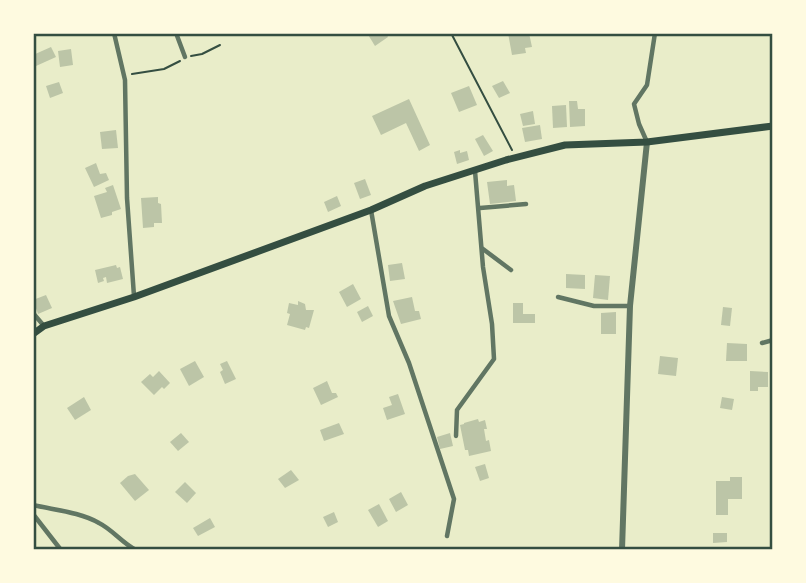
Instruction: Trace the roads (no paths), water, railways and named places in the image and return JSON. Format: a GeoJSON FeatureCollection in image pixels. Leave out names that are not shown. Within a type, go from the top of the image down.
{"type":"FeatureCollection","features":[{"type":"Feature","properties":{"kind":"main road"},"geometry":{"type":"LineString","coordinates":[[33,334],[44,326],[134,297],[371,210],[425,186],[515,157],[565,145],[647,142],[773,126]]}},
{"type":"Feature","properties":{"kind":"street"},"geometry":{"type":"LineString","coordinates":[[114,33],[124,75],[127,198],[134,297]]}},
{"type":"Feature","properties":{"kind":"street"},"geometry":{"type":"LineString","coordinates":[[176,33],[185,57]]}},
{"type":"Feature","properties":{"kind":"street"},"geometry":{"type":"LineString","coordinates":[[622,550],[630,306],[647,142],[634,103],[647,85],[655,33]]}},
{"type":"Feature","properties":{"kind":"street"},"geometry":{"type":"LineString","coordinates":[[456,436],[457,410],[494,359],[475,169]]}},
{"type":"Feature","properties":{"kind":"street"},"geometry":{"type":"LineString","coordinates":[[480,208],[526,204]]}},
{"type":"Feature","properties":{"kind":"street"},"geometry":{"type":"LineString","coordinates":[[371,210],[389,316],[409,363],[454,499],[447,536]]}},
{"type":"Feature","properties":{"kind":"street"},"geometry":{"type":"LineString","coordinates":[[482,249],[511,270]]}},
{"type":"Feature","properties":{"kind":"street"},"geometry":{"type":"LineString","coordinates":[[558,297],[594,306],[630,306]]}},
{"type":"Feature","properties":{"kind":"street"},"geometry":{"type":"LineString","coordinates":[[33,313],[44,326]]}},
{"type":"Feature","properties":{"kind":"street"},"geometry":{"type":"LineString","coordinates":[[762,343],[773,340]]}},
{"type":"Feature","properties":{"kind":"street"},"geometry":{"type":"LineString","coordinates":[[33,505],[100,523],[136,550]]}},
{"type":"Feature","properties":{"kind":"street"},"geometry":{"type":"LineString","coordinates":[[33,514],[61,550]]}}]}
